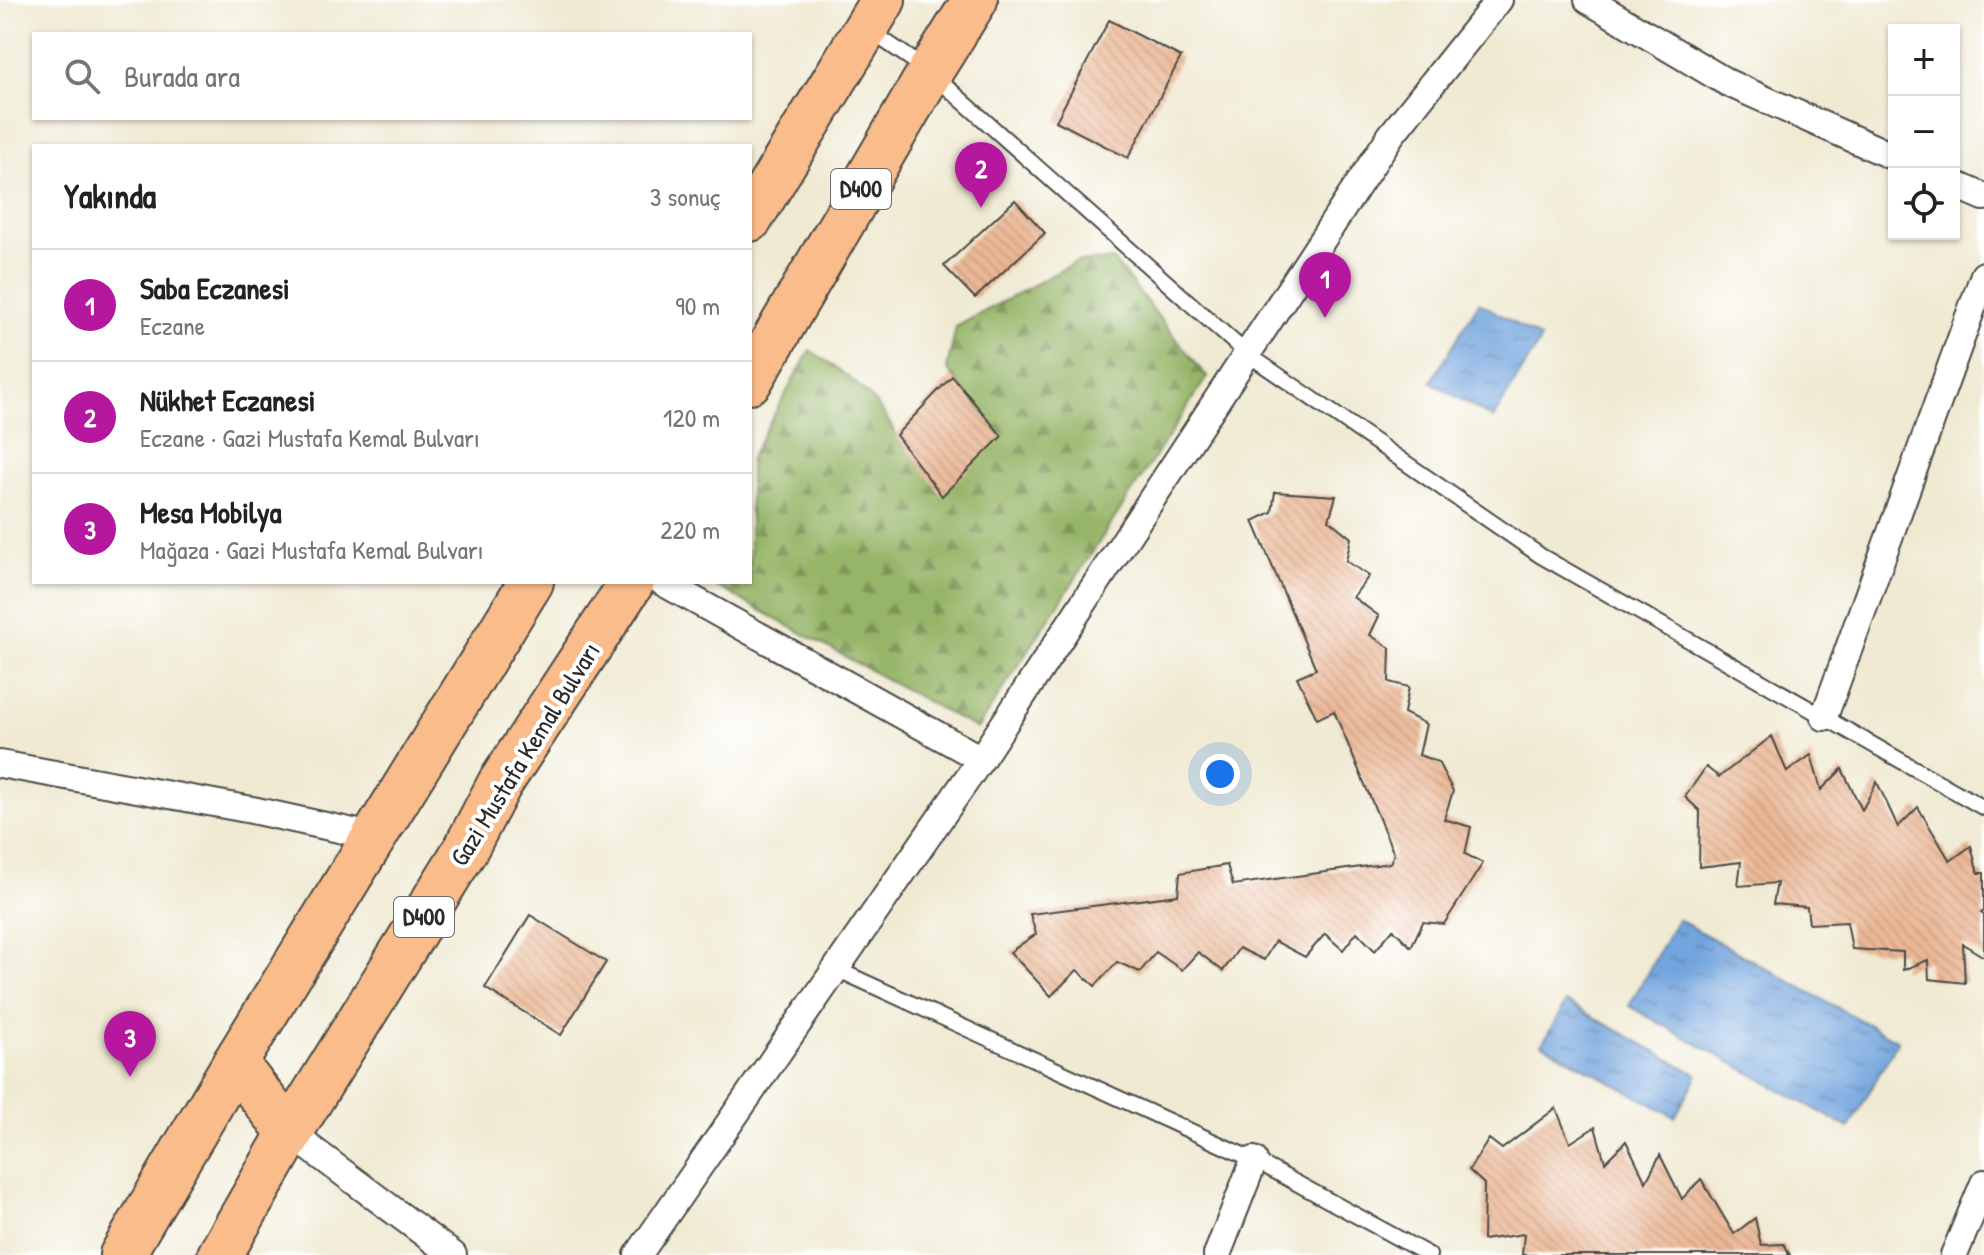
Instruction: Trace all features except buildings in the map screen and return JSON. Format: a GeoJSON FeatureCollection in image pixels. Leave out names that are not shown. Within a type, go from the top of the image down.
{"type":"FeatureCollection","features":[{"type":"Feature","properties":{"kind":"highway","name":"D400"},"geometry":{"type":"LineString","coordinates":[[752,378],[975,0]]}},
{"type":"Feature","properties":{"kind":"highway"},"geometry":{"type":"LineString","coordinates":[[752,216],[874,14]]}},
{"type":"Feature","properties":{"kind":"highway"},"geometry":{"type":"LineString","coordinates":[[122,1255],[235,1063],[530,584]]}},
{"type":"Feature","properties":{"kind":"highway","name":"Gazi Mustafa Kemal Bulvarı"},"geometry":{"type":"LineString","coordinates":[[220,1255],[290,1133],[465,850],[499,785],[631,584]]}},
{"type":"Feature","properties":{"kind":"highway"},"geometry":{"type":"LineString","coordinates":[[235,1063],[290,1133]]}},
{"type":"Feature","properties":{"kind":"street"},"geometry":{"type":"LineString","coordinates":[[638,1255],[833,968],[981,759],[1391,135],[1499,0]]}},
{"type":"Feature","properties":{"kind":"street"},"geometry":{"type":"LineString","coordinates":[[1588,0],[1728,83],[1888,154]]}},
{"type":"Feature","properties":{"kind":"street"},"geometry":{"type":"LineString","coordinates":[[1960,187],[1984,197]]}},
{"type":"Feature","properties":{"kind":"street"},"geometry":{"type":"LineString","coordinates":[[1824,717],[1984,275]]}},
{"type":"Feature","properties":{"kind":"street"},"geometry":{"type":"LineString","coordinates":[[666,584],[981,759]]}},
{"type":"Feature","properties":{"kind":"street"},"geometry":{"type":"LineString","coordinates":[[0,764],[252,810],[376,837]]}},
{"type":"Feature","properties":{"kind":"street"},"geometry":{"type":"LineString","coordinates":[[290,1133],[453,1255]]}},
{"type":"Feature","properties":{"kind":"street"},"geometry":{"type":"LineString","coordinates":[[1217,1255],[1254,1160]]}},
{"type":"Feature","properties":{"kind":"street"},"geometry":{"type":"LineString","coordinates":[[1954,1255],[1984,1183]]}},
{"type":"Feature","properties":{"kind":"lane"},"geometry":{"type":"LineString","coordinates":[[874,14],[930,72],[1246,353],[1541,556],[1984,808]]}},
{"type":"Feature","properties":{"kind":"lane"},"geometry":{"type":"LineString","coordinates":[[833,968],[1254,1160],[1429,1255]]}},
{"type":"Feature","properties":{"kind":"green space"},"geometry":{"type":"Polygon","coordinates":[[[1113,260],[1207,377],[977,729],[713,584],[752,584],[752,454],[810,350],[870,397],[896,435],[1001,436],[947,369],[956,327],[1076,262],[1113,260]]]}},
{"type":"Feature","properties":{"kind":"water"},"geometry":{"type":"Polygon","coordinates":[[[1479,302],[1541,339],[1493,419],[1431,382],[1479,302]]]}},
{"type":"Feature","properties":{"kind":"water"},"geometry":{"type":"Polygon","coordinates":[[[1677,919],[1898,1041],[1849,1128],[1629,1006],[1677,919]]]}},
{"type":"Feature","properties":{"kind":"water"},"geometry":{"type":"Polygon","coordinates":[[[1566,1002],[1698,1075],[1675,1117],[1542,1044],[1566,1002]]]}},
{"type":"Feature","properties":{"kind":"place","name":"Nükhet Eczanesi"},"geometry":{"type":"Point","coordinates":[981,208]}},
{"type":"Feature","properties":{"kind":"place","name":"Saba Eczanesi"},"geometry":{"type":"Point","coordinates":[1325,318]}},
{"type":"Feature","properties":{"kind":"place","name":"Mesa Mobilya"},"geometry":{"type":"Point","coordinates":[130,1077]}}]}
